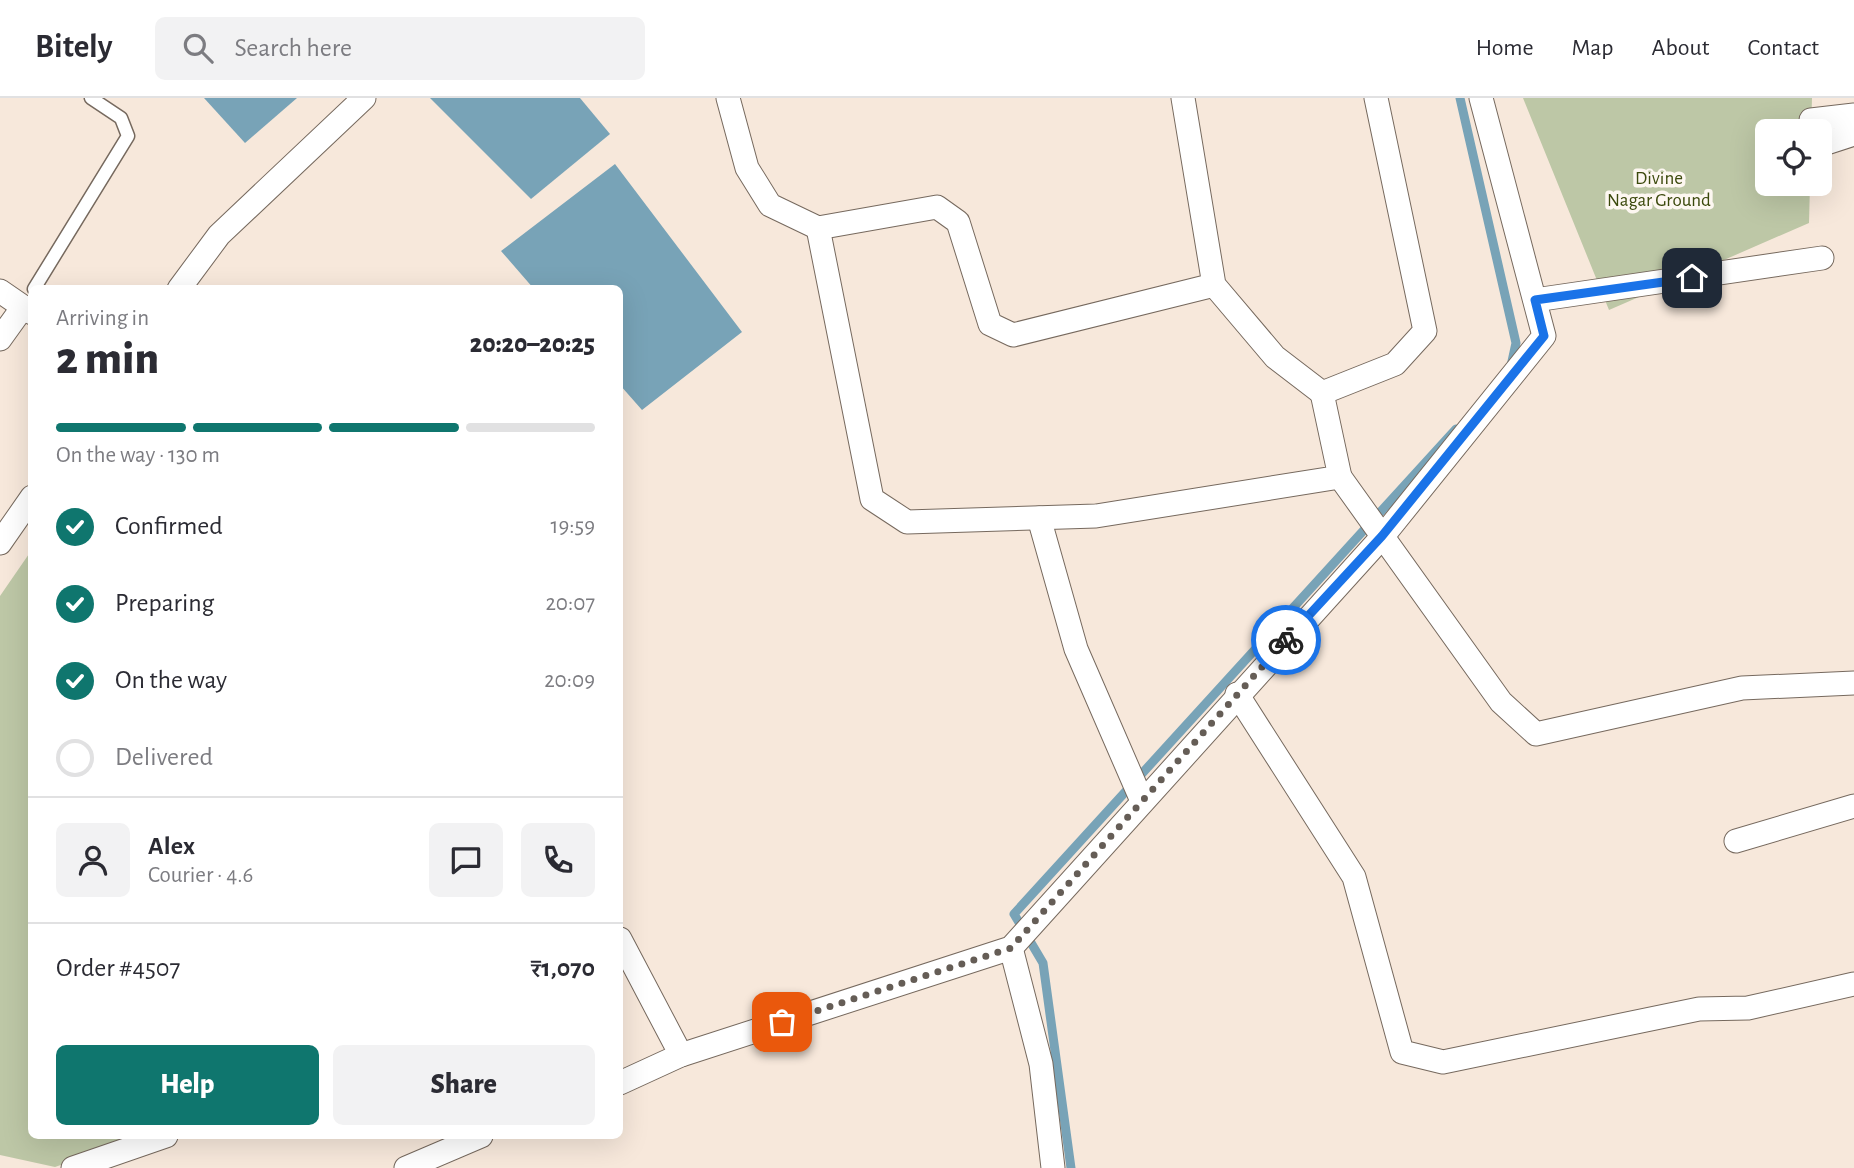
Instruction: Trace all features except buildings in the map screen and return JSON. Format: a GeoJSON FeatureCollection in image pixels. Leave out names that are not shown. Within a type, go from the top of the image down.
{"type":"FeatureCollection","features":[{"type":"Feature","properties":{"kind":"street"},"geometry":{"type":"LineString","coordinates":[[182,285],[219,235],[363,98]]}},
{"type":"Feature","properties":{"kind":"street"},"geometry":{"type":"LineString","coordinates":[[728,98],[747,168],[770,205],[818,228],[937,207],[958,222],[990,324],[1013,335],[1214,285]]}},
{"type":"Feature","properties":{"kind":"street"},"geometry":{"type":"LineString","coordinates":[[1183,98],[1214,285],[1275,357],[1322,393],[1340,477],[1501,702],[1536,734],[1742,688],[1854,683]]}},
{"type":"Feature","properties":{"kind":"street"},"geometry":{"type":"LineString","coordinates":[[1322,393],[1395,364],[1425,331],[1376,98]]}},
{"type":"Feature","properties":{"kind":"street"},"geometry":{"type":"LineString","coordinates":[[623,1082],[681,1055],[1011,948],[1382,536],[1544,336],[1481,98]]}},
{"type":"Feature","properties":{"kind":"street"},"geometry":{"type":"LineString","coordinates":[[1832,120],[1854,115]]}},
{"type":"Feature","properties":{"kind":"street"},"geometry":{"type":"LineString","coordinates":[[1832,141],[1854,134]]}},
{"type":"Feature","properties":{"kind":"street"},"geometry":{"type":"LineString","coordinates":[[818,228],[872,499],[907,522],[1096,516],[1340,477]]}},
{"type":"Feature","properties":{"kind":"street"},"geometry":{"type":"LineString","coordinates":[[1535,300],[1822,258]]}},
{"type":"Feature","properties":{"kind":"street"},"geometry":{"type":"LineString","coordinates":[[0,291],[28,299]]}},
{"type":"Feature","properties":{"kind":"street"},"geometry":{"type":"LineString","coordinates":[[0,339],[28,303]]}},
{"type":"Feature","properties":{"kind":"street"},"geometry":{"type":"LineString","coordinates":[[0,543],[28,503]]}},
{"type":"Feature","properties":{"kind":"street"},"geometry":{"type":"LineString","coordinates":[[1038,518],[1076,649],[1142,801]]}},
{"type":"Feature","properties":{"kind":"street"},"geometry":{"type":"LineString","coordinates":[[1237,694],[1354,877],[1402,1052],[1443,1062],[1699,1009],[1748,1008],[1854,984]]}},
{"type":"Feature","properties":{"kind":"street"},"geometry":{"type":"LineString","coordinates":[[1736,841],[1854,806]]}},
{"type":"Feature","properties":{"kind":"street"},"geometry":{"type":"LineString","coordinates":[[1011,948],[1041,1064],[1053,1168]]}},
{"type":"Feature","properties":{"kind":"street"},"geometry":{"type":"LineString","coordinates":[[623,952],[629,977],[681,1055]]}},
{"type":"Feature","properties":{"kind":"street"},"geometry":{"type":"LineString","coordinates":[[73,1168],[157,1139]]}},
{"type":"Feature","properties":{"kind":"street"},"geometry":{"type":"LineString","coordinates":[[406,1168],[474,1139]]}},
{"type":"Feature","properties":{"kind":"lane"},"geometry":{"type":"LineString","coordinates":[[39,285],[128,136],[121,118],[91,98]]}},
{"type":"Feature","properties":{"kind":"green space","name":"Divine Nagar Ground"},"geometry":{"type":"Polygon","coordinates":[[[1523,98],[1812,98],[1811,119],[1755,119],[1755,196],[1810,196],[1809,223],[1609,310],[1523,98]]]}},
{"type":"Feature","properties":{"kind":"green space"},"geometry":{"type":"Polygon","coordinates":[[[28,555],[28,1139],[134,1139],[55,1167],[0,1155],[0,596],[28,555]]]}},
{"type":"Feature","properties":{"kind":"water"},"geometry":{"type":"Polygon","coordinates":[[[204,98],[297,98],[245,143],[204,98]]]}},
{"type":"Feature","properties":{"kind":"water"},"geometry":{"type":"Polygon","coordinates":[[[430,98],[580,98],[610,134],[531,199],[430,98]]]}},
{"type":"Feature","properties":{"kind":"water"},"geometry":{"type":"Polygon","coordinates":[[[615,164],[742,332],[642,410],[623,388],[623,285],[531,285],[501,251],[615,164]]]}},
{"type":"Feature","properties":{"kind":"waterway"},"geometry":{"type":"LineString","coordinates":[[1460,98],[1516,343],[1511,366]]}},
{"type":"Feature","properties":{"kind":"waterway"},"geometry":{"type":"LineString","coordinates":[[1071,1168],[1043,963],[1014,914],[1456,429]]}},
{"type":"Feature","properties":{"kind":"way so far"},"geometry":{"type":"LineString","coordinates":[[782,1022],[1011,948],[1286,640]]}},
{"type":"Feature","properties":{"kind":"route"},"geometry":{"type":"LineString","coordinates":[[1286,640],[1382,536],[1544,336],[1535,300],[1692,278]]}}]}
